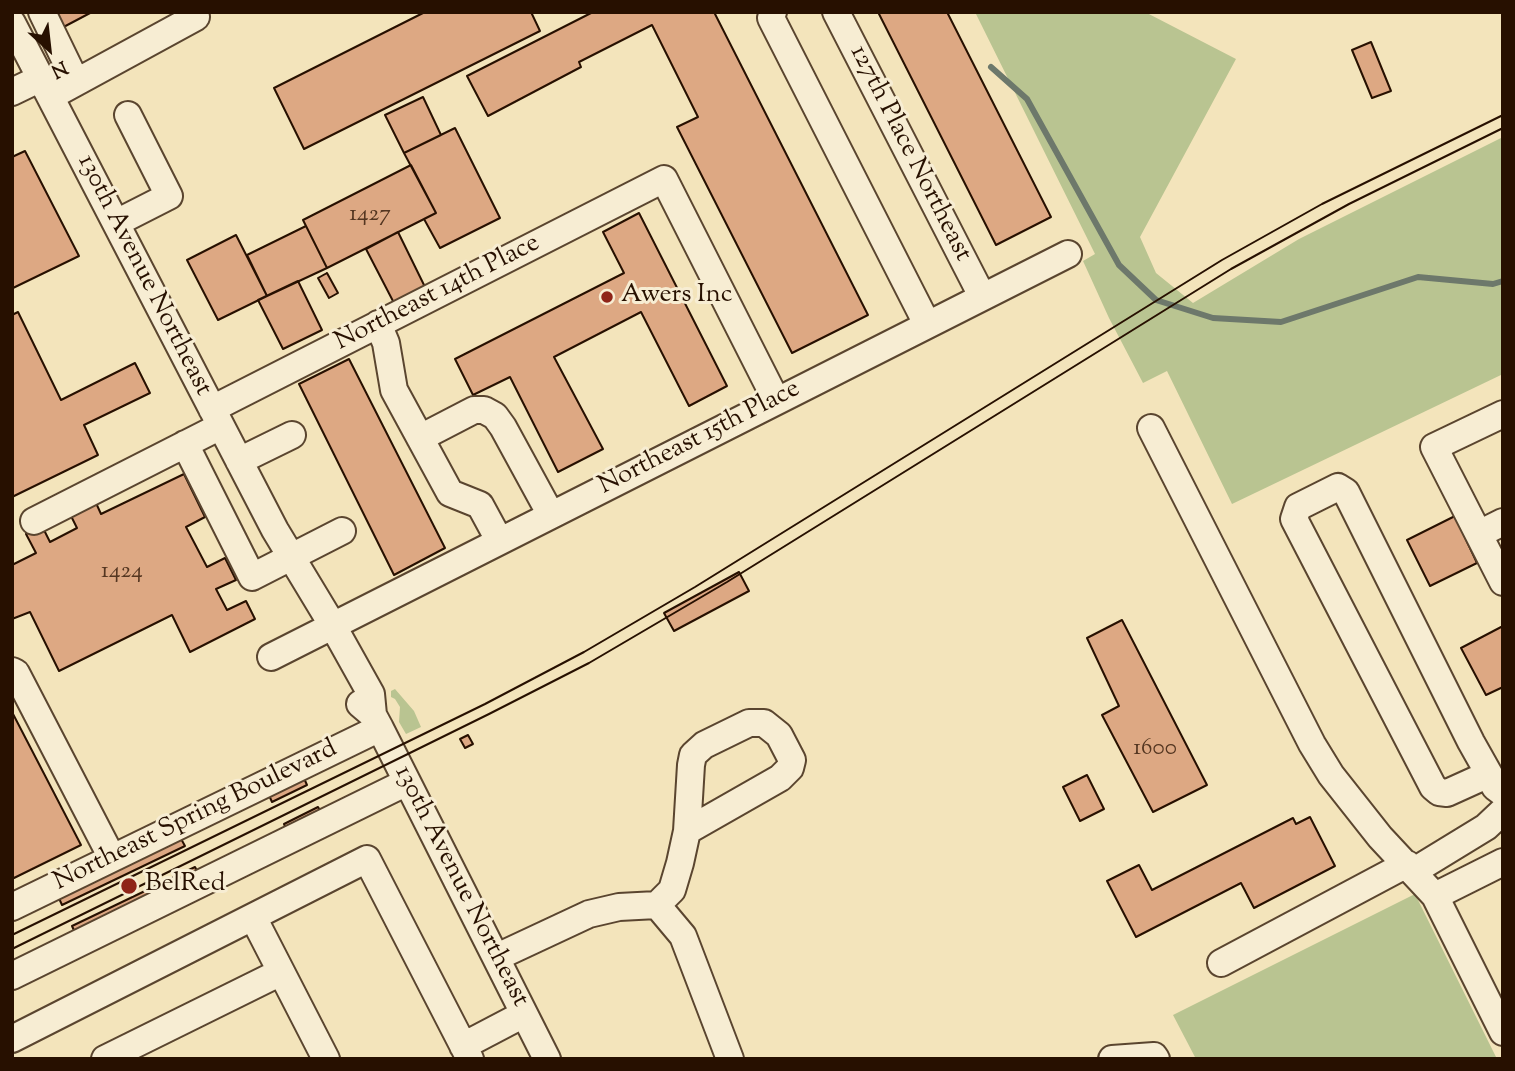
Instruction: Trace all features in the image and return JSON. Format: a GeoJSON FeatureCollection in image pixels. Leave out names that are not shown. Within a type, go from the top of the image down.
{"type":"FeatureCollection","features":[{"type":"Feature","properties":{"kind":"street"},"geometry":{"type":"LineString","coordinates":[[42,12],[76,82]]}},
{"type":"Feature","properties":{"kind":"street"},"geometry":{"type":"LineString","coordinates":[[12,92],[76,82],[196,17],[195,12]]}},
{"type":"Feature","properties":{"kind":"street"},"geometry":{"type":"LineString","coordinates":[[773,12],[771,18],[927,324]]}},
{"type":"Feature","properties":{"kind":"street","name":"127th Place Northeast"},"geometry":{"type":"LineString","coordinates":[[835,12],[982,296]]}},
{"type":"Feature","properties":{"kind":"street","name":"130th Avenue Northeast"},"geometry":{"type":"LineString","coordinates":[[12,23],[327,629],[371,694],[376,721],[547,1059]]}},
{"type":"Feature","properties":{"kind":"street"},"geometry":{"type":"LineString","coordinates":[[116,223],[169,196],[128,115]]}},
{"type":"Feature","properties":{"kind":"street","name":"Northeast 14th Place"},"geometry":{"type":"LineString","coordinates":[[34,521],[185,444],[216,417],[378,324],[664,179],[776,400]]}},
{"type":"Feature","properties":{"kind":"street","name":"Northeast 15th Place"},"geometry":{"type":"LineString","coordinates":[[271,657],[1068,254]]}},
{"type":"Feature","properties":{"kind":"street"},"geometry":{"type":"LineString","coordinates":[[378,324],[386,343],[394,390],[450,493],[480,505],[499,540]]}},
{"type":"Feature","properties":{"kind":"street"},"geometry":{"type":"LineString","coordinates":[[420,438],[474,410],[484,410],[495,416],[551,515]]}},
{"type":"Feature","properties":{"kind":"street"},"geometry":{"type":"LineString","coordinates":[[1503,414],[1434,447],[1503,582]]}},
{"type":"Feature","properties":{"kind":"street"},"geometry":{"type":"LineString","coordinates":[[1151,428],[1312,744],[1331,775],[1380,837],[1434,896],[1503,1032]]}},
{"type":"Feature","properties":{"kind":"street"},"geometry":{"type":"LineString","coordinates":[[239,461],[292,435]]}},
{"type":"Feature","properties":{"kind":"street"},"geometry":{"type":"LineString","coordinates":[[185,444],[252,578],[342,531]]}},
{"type":"Feature","properties":{"kind":"street"},"geometry":{"type":"LineString","coordinates":[[1338,487],[1346,492],[1496,784],[1447,793],[1439,792],[1433,787],[1294,519],[1298,507],[1338,487]]}},
{"type":"Feature","properties":{"kind":"street"},"geometry":{"type":"LineString","coordinates":[[1479,534],[1503,522]]}},
{"type":"Feature","properties":{"kind":"street"},"geometry":{"type":"LineString","coordinates":[[12,671],[16,673],[112,858]]}},
{"type":"Feature","properties":{"kind":"street","name":"Northeast Spring Boulevard"},"geometry":{"type":"LineString","coordinates":[[12,907],[376,721]]}},
{"type":"Feature","properties":{"kind":"street"},"geometry":{"type":"LineString","coordinates":[[497,957],[589,914],[619,907],[657,905],[672,890],[687,831],[694,755],[704,745],[749,723],[764,723],[779,735],[792,760],[790,768],[780,778],[687,831]]}},
{"type":"Feature","properties":{"kind":"street"},"geometry":{"type":"LineString","coordinates":[[12,976],[407,782]]}},
{"type":"Feature","properties":{"kind":"street"},"geometry":{"type":"LineString","coordinates":[[1221,963],[1411,868],[1486,827],[1503,811]]}},
{"type":"Feature","properties":{"kind":"street"},"geometry":{"type":"LineString","coordinates":[[12,1039],[367,859],[467,1052],[524,1014]]}},
{"type":"Feature","properties":{"kind":"street"},"geometry":{"type":"LineString","coordinates":[[1434,896],[1503,862]]}},
{"type":"Feature","properties":{"kind":"street"},"geometry":{"type":"LineString","coordinates":[[657,905],[683,936],[730,1059]]}},
{"type":"Feature","properties":{"kind":"street"},"geometry":{"type":"LineString","coordinates":[[253,917],[326,1059]]}},
{"type":"Feature","properties":{"kind":"street"},"geometry":{"type":"LineString","coordinates":[[105,1059],[281,972]]}},
{"type":"Feature","properties":{"kind":"street"},"geometry":{"type":"LineString","coordinates":[[1112,1059],[1154,1056],[1156,1059]]}},
{"type":"Feature","properties":{"kind":"green space"},"geometry":{"type":"Polygon","coordinates":[[[975,12],[1145,12],[1236,59],[1140,237],[1156,273],[1193,303],[1299,239],[1503,137],[1503,374],[1232,504],[1167,371],[1143,383],[1109,318],[1083,261],[1095,254],[975,12]]]}},
{"type":"Feature","properties":{"kind":"green space"},"geometry":{"type":"Polygon","coordinates":[[[395,689],[414,711],[421,727],[406,734],[399,722],[400,707],[391,697],[391,691],[395,689]]]}},
{"type":"Feature","properties":{"kind":"green space"},"geometry":{"type":"Polygon","coordinates":[[[1415,894],[1497,1059],[1196,1059],[1173,1015],[1415,894]]]}},
{"type":"Feature","properties":{"kind":"building"},"geometry":{"type":"Polygon","coordinates":[[[46,12],[92,12],[56,31],[46,12]]]}},
{"type":"Feature","properties":{"kind":"building"},"geometry":{"type":"Polygon","coordinates":[[[425,12],[531,12],[540,31],[304,149],[274,88],[425,12]]]}},
{"type":"Feature","properties":{"kind":"building"},"geometry":{"type":"Polygon","coordinates":[[[593,12],[714,12],[868,315],[792,353],[677,127],[698,117],[652,25],[579,62],[581,67],[488,116],[467,76],[593,12]]]}},
{"type":"Feature","properties":{"kind":"building"},"geometry":{"type":"Polygon","coordinates":[[[878,12],[947,12],[1051,217],[996,245],[878,12]]]}},
{"type":"Feature","properties":{"kind":"building"},"geometry":{"type":"Polygon","coordinates":[[[1371,42],[1391,91],[1372,98],[1352,50],[1371,42]]]}},
{"type":"Feature","properties":{"kind":"building"},"geometry":{"type":"Polygon","coordinates":[[[423,97],[441,135],[404,153],[385,115],[423,97]]]}},
{"type":"Feature","properties":{"kind":"building"},"geometry":{"type":"Polygon","coordinates":[[[455,128],[500,218],[440,248],[424,219],[436,213],[404,153],[455,128]]]}},
{"type":"Feature","properties":{"kind":"building"},"geometry":{"type":"Polygon","coordinates":[[[25,151],[79,256],[13,288],[12,157],[25,151]]]}},
{"type":"Feature","properties":{"kind":"building"},"geometry":{"type":"Polygon","coordinates":[[[411,165],[436,213],[327,268],[303,220],[411,165]]]}},
{"type":"Feature","properties":{"kind":"building"},"geometry":{"type":"Polygon","coordinates":[[[639,213],[727,386],[689,406],[641,312],[554,357],[603,449],[558,472],[510,377],[473,395],[455,359],[624,273],[603,232],[639,213]]]}},
{"type":"Feature","properties":{"kind":"building"},"geometry":{"type":"Polygon","coordinates":[[[306,226],[327,268],[267,296],[247,255],[306,226]]]}},
{"type":"Feature","properties":{"kind":"building"},"geometry":{"type":"Polygon","coordinates":[[[398,232],[425,287],[394,303],[366,249],[398,232]]]}},
{"type":"Feature","properties":{"kind":"building"},"geometry":{"type":"Polygon","coordinates":[[[236,235],[267,296],[218,320],[187,260],[236,235]]]}},
{"type":"Feature","properties":{"kind":"building"},"geometry":{"type":"Polygon","coordinates":[[[327,273],[338,293],[329,298],[318,278],[327,273]]]}},
{"type":"Feature","properties":{"kind":"building"},"geometry":{"type":"Polygon","coordinates":[[[298,281],[322,330],[283,349],[258,300],[298,281]]]}},
{"type":"Feature","properties":{"kind":"building"},"geometry":{"type":"Polygon","coordinates":[[[18,312],[61,400],[135,363],[150,393],[84,425],[98,455],[12,497],[12,315],[18,312]]]}},
{"type":"Feature","properties":{"kind":"building"},"geometry":{"type":"Polygon","coordinates":[[[349,359],[445,548],[394,575],[299,384],[349,359]]]}},
{"type":"Feature","properties":{"kind":"building"},"geometry":{"type":"Polygon","coordinates":[[[184,474],[205,517],[186,527],[207,567],[225,558],[236,580],[216,589],[227,610],[246,601],[255,619],[190,652],[172,615],[59,671],[30,612],[12,619],[12,565],[36,553],[26,534],[42,526],[50,542],[77,528],[71,516],[96,503],[101,514],[184,474]]]}},
{"type":"Feature","properties":{"kind":"building"},"geometry":{"type":"Polygon","coordinates":[[[1455,516],[1477,563],[1430,586],[1407,540],[1455,516]]]}},
{"type":"Feature","properties":{"kind":"building"},"geometry":{"type":"Polygon","coordinates":[[[739,572],[749,591],[674,631],[664,613],[739,572]]]}},
{"type":"Feature","properties":{"kind":"building"},"geometry":{"type":"Polygon","coordinates":[[[1122,620],[1207,785],[1153,812],[1102,715],[1119,706],[1087,638],[1122,620]]]}},
{"type":"Feature","properties":{"kind":"building"},"geometry":{"type":"Polygon","coordinates":[[[1503,626],[1503,687],[1486,695],[1461,648],[1503,626]]]}},
{"type":"Feature","properties":{"kind":"building"},"geometry":{"type":"Polygon","coordinates":[[[12,712],[81,845],[14,878],[12,875],[12,712]]]}},
{"type":"Feature","properties":{"kind":"building"},"geometry":{"type":"Polygon","coordinates":[[[468,735],[473,744],[465,748],[460,739],[468,735]]]}},
{"type":"Feature","properties":{"kind":"building"},"geometry":{"type":"Polygon","coordinates":[[[1087,775],[1104,809],[1080,821],[1063,787],[1087,775]]]}},
{"type":"Feature","properties":{"kind":"building"},"geometry":{"type":"Polygon","coordinates":[[[303,776],[307,785],[272,802],[268,793],[303,776]]]}},
{"type":"Feature","properties":{"kind":"building"},"geometry":{"type":"Polygon","coordinates":[[[318,807],[323,815],[288,833],[284,824],[318,807]]]}},
{"type":"Feature","properties":{"kind":"building"},"geometry":{"type":"Polygon","coordinates":[[[1310,817],[1335,866],[1254,908],[1241,883],[1136,937],[1107,881],[1139,865],[1152,890],[1293,818],[1296,824],[1310,817]]]}},
{"type":"Feature","properties":{"kind":"building","name":"BelRed"},"geometry":{"type":"Polygon","coordinates":[[[180,837],[185,846],[62,905],[58,896],[180,837]]]}},
{"type":"Feature","properties":{"kind":"building","name":"BelRed"},"geometry":{"type":"Polygon","coordinates":[[[195,867],[200,876],[76,935],[72,926],[195,867]]]}},
{"type":"Feature","properties":{"kind":"waterway"},"geometry":{"type":"LineString","coordinates":[[991,67],[1027,99],[1119,265],[1156,300],[1213,318],[1281,322],[1418,277],[1493,284],[1503,281]]}},
{"type":"Feature","properties":{"kind":"tram line"},"geometry":{"type":"LineString","coordinates":[[12,935],[485,704],[584,652],[695,587],[1222,260],[1322,204],[1503,115]]}},
{"type":"Feature","properties":{"kind":"tram line"},"geometry":{"type":"LineString","coordinates":[[12,949],[589,663],[727,582],[1231,269],[1349,204],[1503,128]]}},
{"type":"Feature","properties":{"kind":"place","name":"Awers Inc"},"geometry":{"type":"Point","coordinates":[607,297]}},
{"type":"Feature","properties":{"kind":"place","name":"BelRed"},"geometry":{"type":"Point","coordinates":[129,886]}}]}
